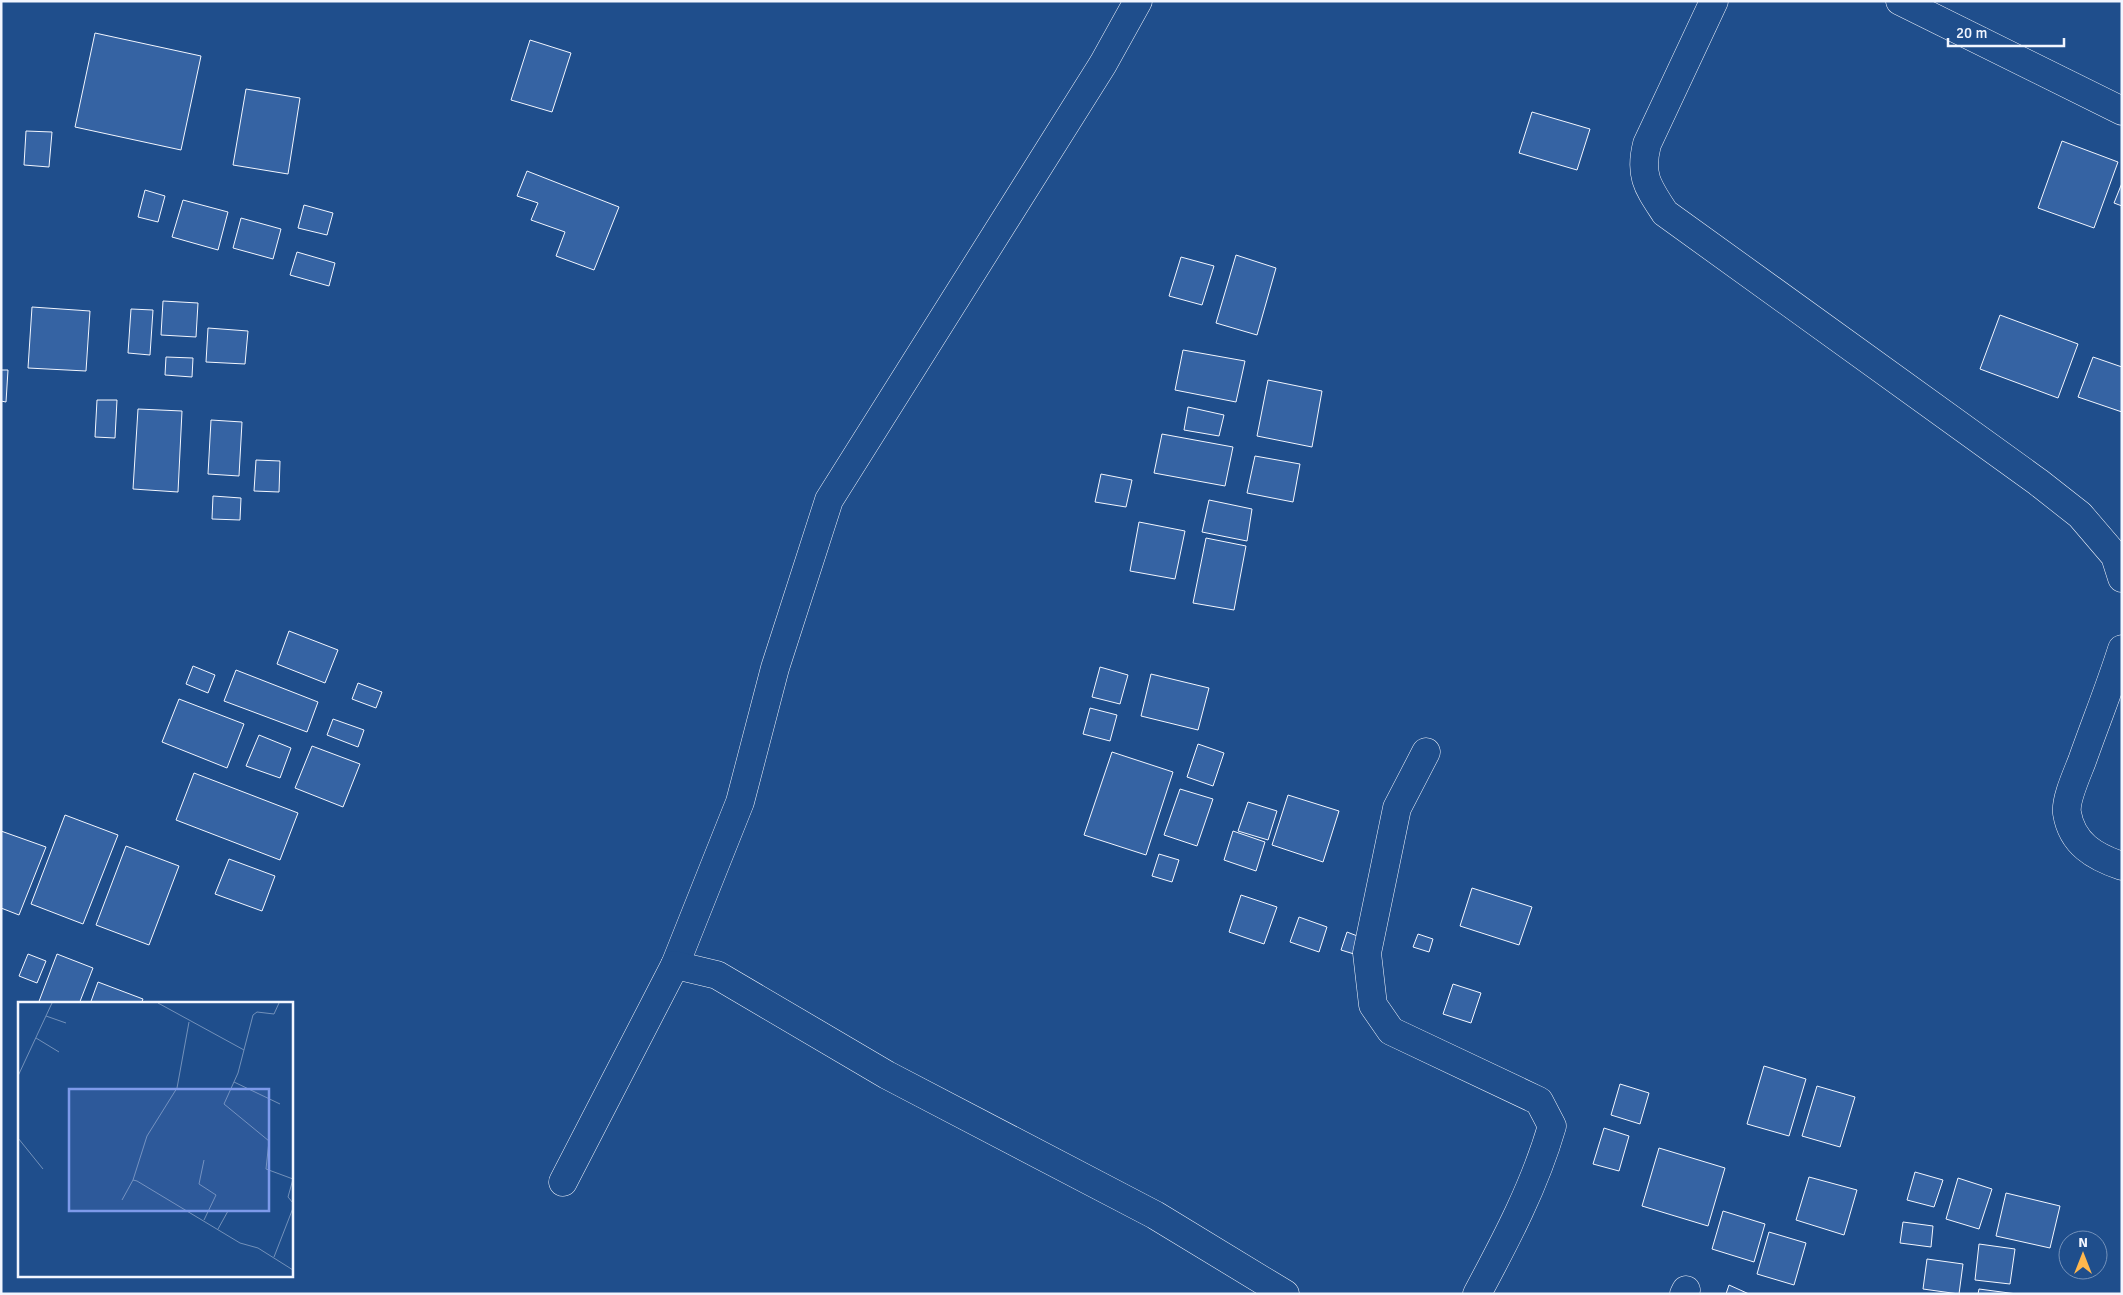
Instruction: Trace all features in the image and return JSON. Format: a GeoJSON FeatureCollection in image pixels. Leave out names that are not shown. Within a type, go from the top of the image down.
{"type":"FeatureCollection","features":[{"type":"Feature","properties":{"kind":"street"},"geometry":{"type":"LineString","coordinates":[[563,1182],[675,965],[740,802],[775,668],[828,500],[1103,64],[1138,1]]}},
{"type":"Feature","properties":{"kind":"street"},"geometry":{"type":"LineString","coordinates":[[1714,1],[1648,144],[1643,161],[1648,187],[1666,213],[2038,482],[2080,515],[2115,556],[2122,578]]}},
{"type":"Feature","properties":{"kind":"street"},"geometry":{"type":"LineString","coordinates":[[1900,1],[2122,111]]}},
{"type":"Feature","properties":{"kind":"street"},"geometry":{"type":"LineString","coordinates":[[2122,649],[2073,786],[2067,812],[2075,836],[2085,849],[2103,860],[2122,866]]}},
{"type":"Feature","properties":{"kind":"street"},"geometry":{"type":"LineString","coordinates":[[1426,752],[1397,808],[1367,953],[1373,1005],[1391,1031],[1539,1101],[1552,1126],[1542,1159],[1504,1244],[1477,1294]]}},
{"type":"Feature","properties":{"kind":"street"},"geometry":{"type":"LineString","coordinates":[[675,965],[717,975],[887,1075],[1155,1215],[1285,1294]]}},
{"type":"Feature","properties":{"kind":"building"},"geometry":{"type":"Polygon","coordinates":[[[95,33],[201,56],[181,150],[75,127],[95,33]]]}},
{"type":"Feature","properties":{"kind":"building"},"geometry":{"type":"Polygon","coordinates":[[[530,40],[571,53],[552,112],[511,100],[530,40]]]}},
{"type":"Feature","properties":{"kind":"building"},"geometry":{"type":"Polygon","coordinates":[[[246,89],[300,98],[288,174],[233,165],[246,89]]]}},
{"type":"Feature","properties":{"kind":"building"},"geometry":{"type":"Polygon","coordinates":[[[1532,112],[1590,129],[1577,170],[1519,153],[1532,112]]]}},
{"type":"Feature","properties":{"kind":"building"},"geometry":{"type":"Polygon","coordinates":[[[26,131],[52,132],[49,167],[24,165],[26,131]]]}},
{"type":"Feature","properties":{"kind":"building"},"geometry":{"type":"Polygon","coordinates":[[[2062,141],[2118,162],[2094,228],[2038,208],[2062,141]]]}},
{"type":"Feature","properties":{"kind":"building"},"geometry":{"type":"Polygon","coordinates":[[[527,171],[619,207],[594,270],[556,256],[565,232],[531,220],[538,203],[517,196],[527,171]]]}},
{"type":"Feature","properties":{"kind":"building"},"geometry":{"type":"Polygon","coordinates":[[[2122,183],[2122,206],[2114,203],[2122,183]]]}},
{"type":"Feature","properties":{"kind":"building"},"geometry":{"type":"Polygon","coordinates":[[[145,190],[165,196],[158,222],[138,217],[145,190]]]}},
{"type":"Feature","properties":{"kind":"building"},"geometry":{"type":"Polygon","coordinates":[[[183,200],[228,212],[218,250],[172,237],[183,200]]]}},
{"type":"Feature","properties":{"kind":"building"},"geometry":{"type":"Polygon","coordinates":[[[304,205],[333,213],[327,235],[298,228],[304,205]]]}},
{"type":"Feature","properties":{"kind":"building"},"geometry":{"type":"Polygon","coordinates":[[[241,218],[281,229],[273,259],[233,248],[241,218]]]}},
{"type":"Feature","properties":{"kind":"building"},"geometry":{"type":"Polygon","coordinates":[[[297,252],[335,263],[329,286],[290,275],[297,252]]]}},
{"type":"Feature","properties":{"kind":"building"},"geometry":{"type":"Polygon","coordinates":[[[1236,255],[1276,268],[1257,335],[1216,323],[1236,255]]]}},
{"type":"Feature","properties":{"kind":"building"},"geometry":{"type":"Polygon","coordinates":[[[1181,257],[1214,266],[1202,305],[1169,296],[1181,257]]]}},
{"type":"Feature","properties":{"kind":"building"},"geometry":{"type":"Polygon","coordinates":[[[163,301],[198,303],[196,337],[161,335],[163,301]]]}},
{"type":"Feature","properties":{"kind":"building"},"geometry":{"type":"Polygon","coordinates":[[[32,307],[90,311],[86,371],[28,368],[32,307]]]}},
{"type":"Feature","properties":{"kind":"building"},"geometry":{"type":"Polygon","coordinates":[[[131,309],[153,310],[150,355],[128,353],[131,309]]]}},
{"type":"Feature","properties":{"kind":"building"},"geometry":{"type":"Polygon","coordinates":[[[2000,315],[2078,344],[2058,398],[1980,369],[2000,315]]]}},
{"type":"Feature","properties":{"kind":"building"},"geometry":{"type":"Polygon","coordinates":[[[208,328],[248,331],[245,364],[206,362],[208,328]]]}},
{"type":"Feature","properties":{"kind":"building"},"geometry":{"type":"Polygon","coordinates":[[[1183,350],[1245,361],[1236,402],[1175,390],[1183,350]]]}},
{"type":"Feature","properties":{"kind":"building"},"geometry":{"type":"Polygon","coordinates":[[[166,357],[193,358],[192,377],[165,375],[166,357]]]}},
{"type":"Feature","properties":{"kind":"building"},"geometry":{"type":"Polygon","coordinates":[[[2093,357],[2122,367],[2122,412],[2078,397],[2093,357]]]}},
{"type":"Feature","properties":{"kind":"building"},"geometry":{"type":"Polygon","coordinates":[[[1,370],[8,370],[6,402],[1,401],[1,370]]]}},
{"type":"Feature","properties":{"kind":"building"},"geometry":{"type":"Polygon","coordinates":[[[1268,380],[1322,391],[1312,447],[1257,436],[1268,380]]]}},
{"type":"Feature","properties":{"kind":"building"},"geometry":{"type":"Polygon","coordinates":[[[97,400],[117,400],[115,438],[95,437],[97,400]]]}},
{"type":"Feature","properties":{"kind":"building"},"geometry":{"type":"Polygon","coordinates":[[[1188,407],[1224,415],[1219,436],[1184,430],[1188,407]]]}},
{"type":"Feature","properties":{"kind":"building"},"geometry":{"type":"Polygon","coordinates":[[[138,409],[182,411],[178,492],[133,489],[138,409]]]}},
{"type":"Feature","properties":{"kind":"building"},"geometry":{"type":"Polygon","coordinates":[[[211,420],[242,422],[239,476],[208,474],[211,420]]]}},
{"type":"Feature","properties":{"kind":"building"},"geometry":{"type":"Polygon","coordinates":[[[1162,434],[1233,447],[1225,486],[1154,473],[1162,434]]]}},
{"type":"Feature","properties":{"kind":"building"},"geometry":{"type":"Polygon","coordinates":[[[1255,456],[1300,464],[1293,502],[1247,493],[1255,456]]]}},
{"type":"Feature","properties":{"kind":"building"},"geometry":{"type":"Polygon","coordinates":[[[256,460],[280,461],[279,492],[254,491],[256,460]]]}},
{"type":"Feature","properties":{"kind":"building"},"geometry":{"type":"Polygon","coordinates":[[[1101,474],[1132,480],[1126,507],[1095,502],[1101,474]]]}},
{"type":"Feature","properties":{"kind":"building"},"geometry":{"type":"Polygon","coordinates":[[[213,496],[241,498],[240,520],[212,519],[213,496]]]}},
{"type":"Feature","properties":{"kind":"building"},"geometry":{"type":"Polygon","coordinates":[[[1209,500],[1252,509],[1247,541],[1202,532],[1209,500]]]}},
{"type":"Feature","properties":{"kind":"building"},"geometry":{"type":"Polygon","coordinates":[[[1139,522],[1185,531],[1175,579],[1130,571],[1139,522]]]}},
{"type":"Feature","properties":{"kind":"building"},"geometry":{"type":"Polygon","coordinates":[[[1206,538],[1246,546],[1234,610],[1193,603],[1206,538]]]}},
{"type":"Feature","properties":{"kind":"building"},"geometry":{"type":"Polygon","coordinates":[[[289,631],[338,650],[325,683],[277,664],[289,631]]]}},
{"type":"Feature","properties":{"kind":"building"},"geometry":{"type":"Polygon","coordinates":[[[193,666],[215,675],[208,693],[186,684],[193,666]]]}},
{"type":"Feature","properties":{"kind":"building"},"geometry":{"type":"Polygon","coordinates":[[[1100,667],[1128,675],[1120,704],[1092,697],[1100,667]]]}},
{"type":"Feature","properties":{"kind":"building"},"geometry":{"type":"Polygon","coordinates":[[[236,670],[318,702],[307,732],[224,701],[236,670]]]}},
{"type":"Feature","properties":{"kind":"building"},"geometry":{"type":"Polygon","coordinates":[[[1151,674],[1209,688],[1198,730],[1141,716],[1151,674]]]}},
{"type":"Feature","properties":{"kind":"building"},"geometry":{"type":"Polygon","coordinates":[[[358,683],[382,692],[376,708],[352,699],[358,683]]]}},
{"type":"Feature","properties":{"kind":"building"},"geometry":{"type":"Polygon","coordinates":[[[179,699],[244,724],[227,768],[162,742],[179,699]]]}},
{"type":"Feature","properties":{"kind":"building"},"geometry":{"type":"Polygon","coordinates":[[[1090,708],[1117,715],[1110,741],[1083,734],[1090,708]]]}},
{"type":"Feature","properties":{"kind":"building"},"geometry":{"type":"Polygon","coordinates":[[[333,719],[364,730],[358,747],[327,735],[333,719]]]}},
{"type":"Feature","properties":{"kind":"building"},"geometry":{"type":"Polygon","coordinates":[[[259,735],[291,748],[280,778],[246,766],[259,735]]]}},
{"type":"Feature","properties":{"kind":"building"},"geometry":{"type":"Polygon","coordinates":[[[1198,744],[1224,753],[1213,786],[1187,777],[1198,744]]]}},
{"type":"Feature","properties":{"kind":"building"},"geometry":{"type":"Polygon","coordinates":[[[312,746],[360,764],[343,807],[295,788],[312,746]]]}},
{"type":"Feature","properties":{"kind":"building"},"geometry":{"type":"Polygon","coordinates":[[[1112,752],[1173,772],[1146,855],[1084,835],[1112,752]]]}},
{"type":"Feature","properties":{"kind":"building"},"geometry":{"type":"Polygon","coordinates":[[[194,773],[298,813],[280,860],[176,820],[194,773]]]}},
{"type":"Feature","properties":{"kind":"building"},"geometry":{"type":"Polygon","coordinates":[[[1180,789],[1213,799],[1197,846],[1164,835],[1180,789]]]}},
{"type":"Feature","properties":{"kind":"building"},"geometry":{"type":"Polygon","coordinates":[[[1288,795],[1339,811],[1323,862],[1272,845],[1288,795]]]}},
{"type":"Feature","properties":{"kind":"building"},"geometry":{"type":"Polygon","coordinates":[[[1248,802],[1277,811],[1268,840],[1238,831],[1248,802]]]}},
{"type":"Feature","properties":{"kind":"building"},"geometry":{"type":"Polygon","coordinates":[[[65,815],[118,835],[83,924],[31,904],[65,815]]]}},
{"type":"Feature","properties":{"kind":"building"},"geometry":{"type":"Polygon","coordinates":[[[1,831],[46,847],[19,915],[1,908],[1,831]]]}},
{"type":"Feature","properties":{"kind":"building"},"geometry":{"type":"Polygon","coordinates":[[[1233,831],[1265,842],[1256,871],[1224,860],[1233,831]]]}},
{"type":"Feature","properties":{"kind":"building"},"geometry":{"type":"Polygon","coordinates":[[[126,846],[179,866],[149,945],[96,925],[126,846]]]}},
{"type":"Feature","properties":{"kind":"building"},"geometry":{"type":"Polygon","coordinates":[[[1159,854],[1179,860],[1172,882],[1152,876],[1159,854]]]}},
{"type":"Feature","properties":{"kind":"building"},"geometry":{"type":"Polygon","coordinates":[[[229,859],[275,876],[262,911],[215,894],[229,859]]]}},
{"type":"Feature","properties":{"kind":"building"},"geometry":{"type":"Polygon","coordinates":[[[1472,888],[1532,907],[1519,945],[1460,926],[1472,888]]]}},
{"type":"Feature","properties":{"kind":"building"},"geometry":{"type":"Polygon","coordinates":[[[1241,895],[1277,907],[1264,944],[1229,932],[1241,895]]]}},
{"type":"Feature","properties":{"kind":"building"},"geometry":{"type":"Polygon","coordinates":[[[1299,917],[1327,927],[1319,952],[1290,942],[1299,917]]]}},
{"type":"Feature","properties":{"kind":"building"},"geometry":{"type":"Polygon","coordinates":[[[1347,932],[1360,937],[1354,954],[1341,950],[1347,932]]]}},
{"type":"Feature","properties":{"kind":"building"},"geometry":{"type":"Polygon","coordinates":[[[1418,934],[1433,939],[1429,952],[1413,947],[1418,934]]]}},
{"type":"Feature","properties":{"kind":"building"},"geometry":{"type":"Polygon","coordinates":[[[28,954],[46,961],[37,983],[19,976],[28,954]]]}},
{"type":"Feature","properties":{"kind":"building"},"geometry":{"type":"Polygon","coordinates":[[[57,954],[93,968],[80,1002],[39,1002],[57,954]]]}},
{"type":"Feature","properties":{"kind":"building"},"geometry":{"type":"Polygon","coordinates":[[[98,982],[143,999],[142,1002],[91,1002],[98,982]]]}},
{"type":"Feature","properties":{"kind":"building"},"geometry":{"type":"Polygon","coordinates":[[[1453,984],[1481,993],[1471,1023],[1443,1014],[1453,984]]]}},
{"type":"Feature","properties":{"kind":"building"},"geometry":{"type":"Polygon","coordinates":[[[1764,1066],[1806,1079],[1789,1136],[1747,1124],[1764,1066]]]}},
{"type":"Feature","properties":{"kind":"building"},"geometry":{"type":"Polygon","coordinates":[[[1620,1084],[1649,1093],[1640,1124],[1611,1115],[1620,1084]]]}},
{"type":"Feature","properties":{"kind":"building"},"geometry":{"type":"Polygon","coordinates":[[[1817,1086],[1855,1097],[1840,1147],[1802,1136],[1817,1086]]]}},
{"type":"Feature","properties":{"kind":"building"},"geometry":{"type":"Polygon","coordinates":[[[1604,1128],[1629,1136],[1619,1171],[1593,1164],[1604,1128]]]}},
{"type":"Feature","properties":{"kind":"building"},"geometry":{"type":"Polygon","coordinates":[[[1659,1148],[1725,1168],[1708,1226],[1642,1206],[1659,1148]]]}},
{"type":"Feature","properties":{"kind":"building"},"geometry":{"type":"Polygon","coordinates":[[[1915,1172],[1943,1180],[1934,1207],[1907,1200],[1915,1172]]]}},
{"type":"Feature","properties":{"kind":"building"},"geometry":{"type":"Polygon","coordinates":[[[1809,1177],[1857,1190],[1844,1235],[1796,1220],[1809,1177]]]}},
{"type":"Feature","properties":{"kind":"building"},"geometry":{"type":"Polygon","coordinates":[[[1958,1178],[1992,1189],[1979,1229],[1946,1219],[1958,1178]]]}},
{"type":"Feature","properties":{"kind":"building"},"geometry":{"type":"Polygon","coordinates":[[[2006,1193],[2060,1206],[2050,1248],[1996,1236],[2006,1193]]]}},
{"type":"Feature","properties":{"kind":"building"},"geometry":{"type":"Polygon","coordinates":[[[1723,1211],[1765,1224],[1754,1262],[1712,1249],[1723,1211]]]}},
{"type":"Feature","properties":{"kind":"building"},"geometry":{"type":"Polygon","coordinates":[[[1903,1222],[1933,1226],[1931,1247],[1900,1243],[1903,1222]]]}},
{"type":"Feature","properties":{"kind":"building"},"geometry":{"type":"Polygon","coordinates":[[[1769,1232],[1806,1243],[1794,1285],[1757,1274],[1769,1232]]]}},
{"type":"Feature","properties":{"kind":"building"},"geometry":{"type":"Polygon","coordinates":[[[1979,1244],[2015,1249],[2010,1284],[1975,1280],[1979,1244]]]}},
{"type":"Feature","properties":{"kind":"building"},"geometry":{"type":"Polygon","coordinates":[[[1927,1259],[1963,1264],[1959,1294],[1923,1289],[1927,1259]]]}},
{"type":"Feature","properties":{"kind":"building"},"geometry":{"type":"Polygon","coordinates":[[[1729,1285],[1749,1294],[1726,1294],[1729,1285]]]}},
{"type":"Feature","properties":{"kind":"building"},"geometry":{"type":"Polygon","coordinates":[[[1979,1289],[2017,1294],[1978,1294],[1979,1289]]]}}]}
